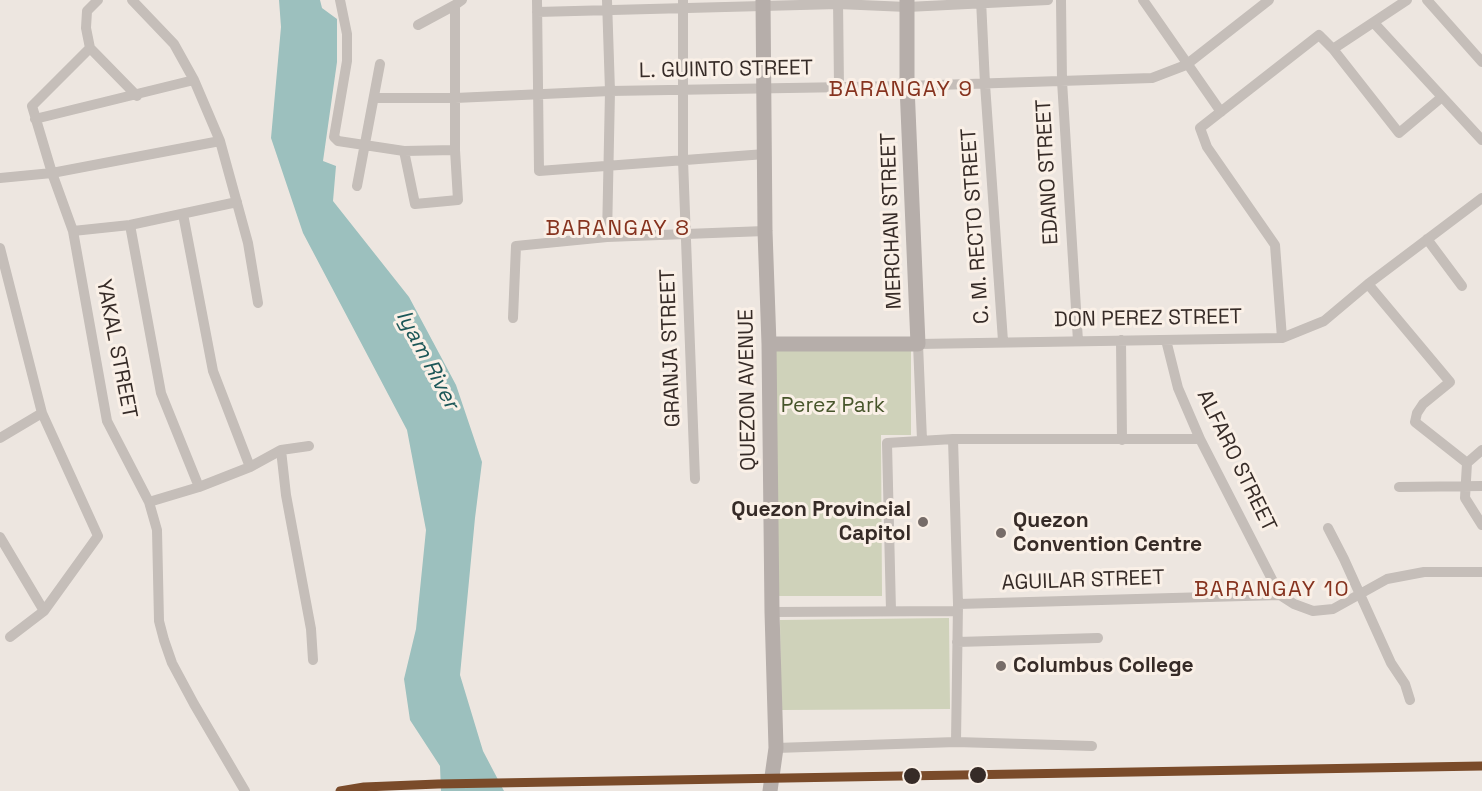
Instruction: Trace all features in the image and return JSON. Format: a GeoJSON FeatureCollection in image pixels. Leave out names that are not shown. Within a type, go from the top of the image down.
{"type":"FeatureCollection","features":[{"type":"Feature","properties":{"kind":"main road","name":"QUEZON AVENUE"},"geometry":{"type":"LineString","coordinates":[[763,3],[765,231],[776,748],[771,785]]}},
{"type":"Feature","properties":{"kind":"main road","name":"MERCHAN STREET"},"geometry":{"type":"LineString","coordinates":[[907,3],[907,86],[918,344]]}},
{"type":"Feature","properties":{"kind":"main road","name":"DON PEREZ STREET"},"geometry":{"type":"LineString","coordinates":[[769,344],[918,344]]}},
{"type":"Feature","properties":{"kind":"street"},"geometry":{"type":"LineString","coordinates":[[98,0],[87,11],[86,28],[90,48],[137,96]]}},
{"type":"Feature","properties":{"kind":"street"},"geometry":{"type":"LineString","coordinates":[[132,0],[174,44],[194,80],[220,141],[248,243],[258,303]]}},
{"type":"Feature","properties":{"kind":"street"},"geometry":{"type":"LineString","coordinates":[[340,0],[347,34],[347,61],[334,137],[338,141],[404,150],[455,150]]}},
{"type":"Feature","properties":{"kind":"street"},"geometry":{"type":"LineString","coordinates":[[537,0],[539,171],[765,154]]}},
{"type":"Feature","properties":{"kind":"street"},"geometry":{"type":"LineString","coordinates":[[537,12],[607,5],[1048,0]]}},
{"type":"Feature","properties":{"kind":"street","name":"EDANO STREET"},"geometry":{"type":"LineString","coordinates":[[1061,0],[1062,81],[1078,341]]}},
{"type":"Feature","properties":{"kind":"street"},"geometry":{"type":"LineString","coordinates":[[1143,0],[1186,65],[1221,112]]}},
{"type":"Feature","properties":{"kind":"street","name":"L. GUINTO STREET"},"geometry":{"type":"LineString","coordinates":[[375,99],[1152,78],[1186,65],[1269,0]]}},
{"type":"Feature","properties":{"kind":"street"},"geometry":{"type":"LineString","coordinates":[[1333,49],[1407,0]]}},
{"type":"Feature","properties":{"kind":"street"},"geometry":{"type":"LineString","coordinates":[[1426,0],[1482,62]]}},
{"type":"Feature","properties":{"kind":"street"},"geometry":{"type":"LineString","coordinates":[[404,150],[416,204],[458,200],[455,98],[459,2]]}},
{"type":"Feature","properties":{"kind":"street"},"geometry":{"type":"LineString","coordinates":[[418,25],[459,2]]}},
{"type":"Feature","properties":{"kind":"street"},"geometry":{"type":"LineString","coordinates":[[838,2],[839,87]]}},
{"type":"Feature","properties":{"kind":"street","name":"C. M. RECTO STREET"},"geometry":{"type":"LineString","coordinates":[[981,2],[1003,341]]}},
{"type":"Feature","properties":{"kind":"street","name":"GRANJA STREET"},"geometry":{"type":"LineString","coordinates":[[683,4],[683,160],[695,479]]}},
{"type":"Feature","properties":{"kind":"street"},"geometry":{"type":"LineString","coordinates":[[607,5],[610,92],[607,237]]}},
{"type":"Feature","properties":{"kind":"street"},"geometry":{"type":"LineString","coordinates":[[1374,23],[1482,140]]}},
{"type":"Feature","properties":{"kind":"street"},"geometry":{"type":"LineString","coordinates":[[1282,338],[1275,245],[1207,147],[1200,128],[1319,35],[1333,49],[1399,133],[1442,97]]}},
{"type":"Feature","properties":{"kind":"street","name":"YAKAL STREET"},"geometry":{"type":"LineString","coordinates":[[90,48],[32,106],[52,173],[73,231],[107,421],[149,502],[157,530],[159,621],[164,640],[172,663],[245,791]]}},
{"type":"Feature","properties":{"kind":"street"},"geometry":{"type":"LineString","coordinates":[[357,186],[380,64]]}},
{"type":"Feature","properties":{"kind":"street"},"geometry":{"type":"LineString","coordinates":[[36,119],[137,96],[194,80]]}},
{"type":"Feature","properties":{"kind":"street"},"geometry":{"type":"LineString","coordinates":[[0,178],[52,173],[220,141]]}},
{"type":"Feature","properties":{"kind":"street","name":"DON PEREZ STREET"},"geometry":{"type":"LineString","coordinates":[[918,344],[1282,338],[1324,321],[1368,284],[1482,198]]}},
{"type":"Feature","properties":{"kind":"street"},"geometry":{"type":"LineString","coordinates":[[73,231],[130,225],[237,202]]}},
{"type":"Feature","properties":{"kind":"street"},"geometry":{"type":"LineString","coordinates":[[183,214],[213,371],[250,467]]}},
{"type":"Feature","properties":{"kind":"street"},"geometry":{"type":"LineString","coordinates":[[130,225],[161,393],[199,487]]}},
{"type":"Feature","properties":{"kind":"street"},"geometry":{"type":"LineString","coordinates":[[513,318],[516,246],[607,237],[765,231]]}},
{"type":"Feature","properties":{"kind":"street"},"geometry":{"type":"LineString","coordinates":[[1427,239],[1462,286]]}},
{"type":"Feature","properties":{"kind":"street"},"geometry":{"type":"LineString","coordinates":[[0,248],[42,413],[98,537],[44,611],[9,637]]}},
{"type":"Feature","properties":{"kind":"street"},"geometry":{"type":"LineString","coordinates":[[1368,284],[1450,382],[1423,404],[1417,413],[1415,422],[1467,463]]}},
{"type":"Feature","properties":{"kind":"street"},"geometry":{"type":"LineString","coordinates":[[1121,340],[1122,440]]}},
{"type":"Feature","properties":{"kind":"street","name":"ALFARO STREET"},"geometry":{"type":"LineString","coordinates":[[1166,340],[1178,388],[1200,439],[1280,595]]}},
{"type":"Feature","properties":{"kind":"street","name":"MERCHAN STREET"},"geometry":{"type":"LineString","coordinates":[[918,344],[922,440]]}},
{"type":"Feature","properties":{"kind":"street"},"geometry":{"type":"LineString","coordinates":[[0,438],[42,413]]}},
{"type":"Feature","properties":{"kind":"street"},"geometry":{"type":"LineString","coordinates":[[953,439],[958,608],[956,742]]}},
{"type":"Feature","properties":{"kind":"street"},"geometry":{"type":"LineString","coordinates":[[891,611],[887,442],[953,439],[1200,439]]}},
{"type":"Feature","properties":{"kind":"street"},"geometry":{"type":"LineString","coordinates":[[149,502],[199,487],[250,467],[281,450],[309,446]]}},
{"type":"Feature","properties":{"kind":"street"},"geometry":{"type":"LineString","coordinates":[[281,450],[286,495],[312,629],[313,660]]}},
{"type":"Feature","properties":{"kind":"street"},"geometry":{"type":"LineString","coordinates":[[1482,450],[1467,463],[1465,498],[1482,525]]}},
{"type":"Feature","properties":{"kind":"street"},"geometry":{"type":"LineString","coordinates":[[1399,487],[1482,486]]}},
{"type":"Feature","properties":{"kind":"street"},"geometry":{"type":"LineString","coordinates":[[1328,528],[1391,663],[1405,684],[1410,700]]}},
{"type":"Feature","properties":{"kind":"street"},"geometry":{"type":"LineString","coordinates":[[0,537],[44,611]]}},
{"type":"Feature","properties":{"kind":"street"},"geometry":{"type":"LineString","coordinates":[[1280,595],[1294,604],[1313,611],[1333,609],[1387,579],[1424,572],[1482,572]]}},
{"type":"Feature","properties":{"kind":"street","name":"AGUILAR STREET"},"geometry":{"type":"LineString","coordinates":[[772,612],[891,611],[1280,595]]}},
{"type":"Feature","properties":{"kind":"street"},"geometry":{"type":"LineString","coordinates":[[957,642],[1098,638]]}},
{"type":"Feature","properties":{"kind":"street"},"geometry":{"type":"LineString","coordinates":[[776,748],[956,742],[1092,746]]}},
{"type":"Feature","properties":{"kind":"green space","name":"Perez Park"},"geometry":{"type":"Polygon","coordinates":[[[911,348],[911,435],[881,435],[882,596],[777,596],[775,349],[911,348]]]}},
{"type":"Feature","properties":{"kind":"green space"},"geometry":{"type":"Polygon","coordinates":[[[949,618],[950,709],[781,710],[780,620],[949,618]]]}},
{"type":"Feature","properties":{"kind":"water","name":"Iyam River"},"geometry":{"type":"Polygon","coordinates":[[[279,0],[320,0],[322,8],[337,19],[337,62],[323,161],[336,166],[333,201],[409,297],[456,385],[482,462],[460,675],[483,751],[504,791],[441,791],[440,766],[410,720],[404,679],[416,629],[426,530],[407,430],[303,233],[271,138],[281,27],[279,0]]]}},
{"type":"Feature","properties":{"kind":"railway"},"geometry":{"type":"LineString","coordinates":[[1078,774],[1482,766]]}},
{"type":"Feature","properties":{"kind":"transit line"},"geometry":{"type":"LineString","coordinates":[[340,791],[364,787],[438,784],[1482,766]]}},
{"type":"Feature","properties":{"kind":"place","name":"Quezon Provincial Capitol"},"geometry":{"type":"Point","coordinates":[923,522]}},
{"type":"Feature","properties":{"kind":"place","name":"Quezon Convention Centre"},"geometry":{"type":"Point","coordinates":[1001,533]}},
{"type":"Feature","properties":{"kind":"place","name":"Columbus College"},"geometry":{"type":"Point","coordinates":[1001,666]}},
{"type":"Feature","properties":{"kind":"district","name":"BARANGAY 9"},"geometry":{"type":"Point","coordinates":[901,90]}},
{"type":"Feature","properties":{"kind":"district","name":"BARANGAY 8"},"geometry":{"type":"Point","coordinates":[618,229]}},
{"type":"Feature","properties":{"kind":"district","name":"BARANGAY 10"},"geometry":{"type":"Point","coordinates":[1272,590]}}]}
